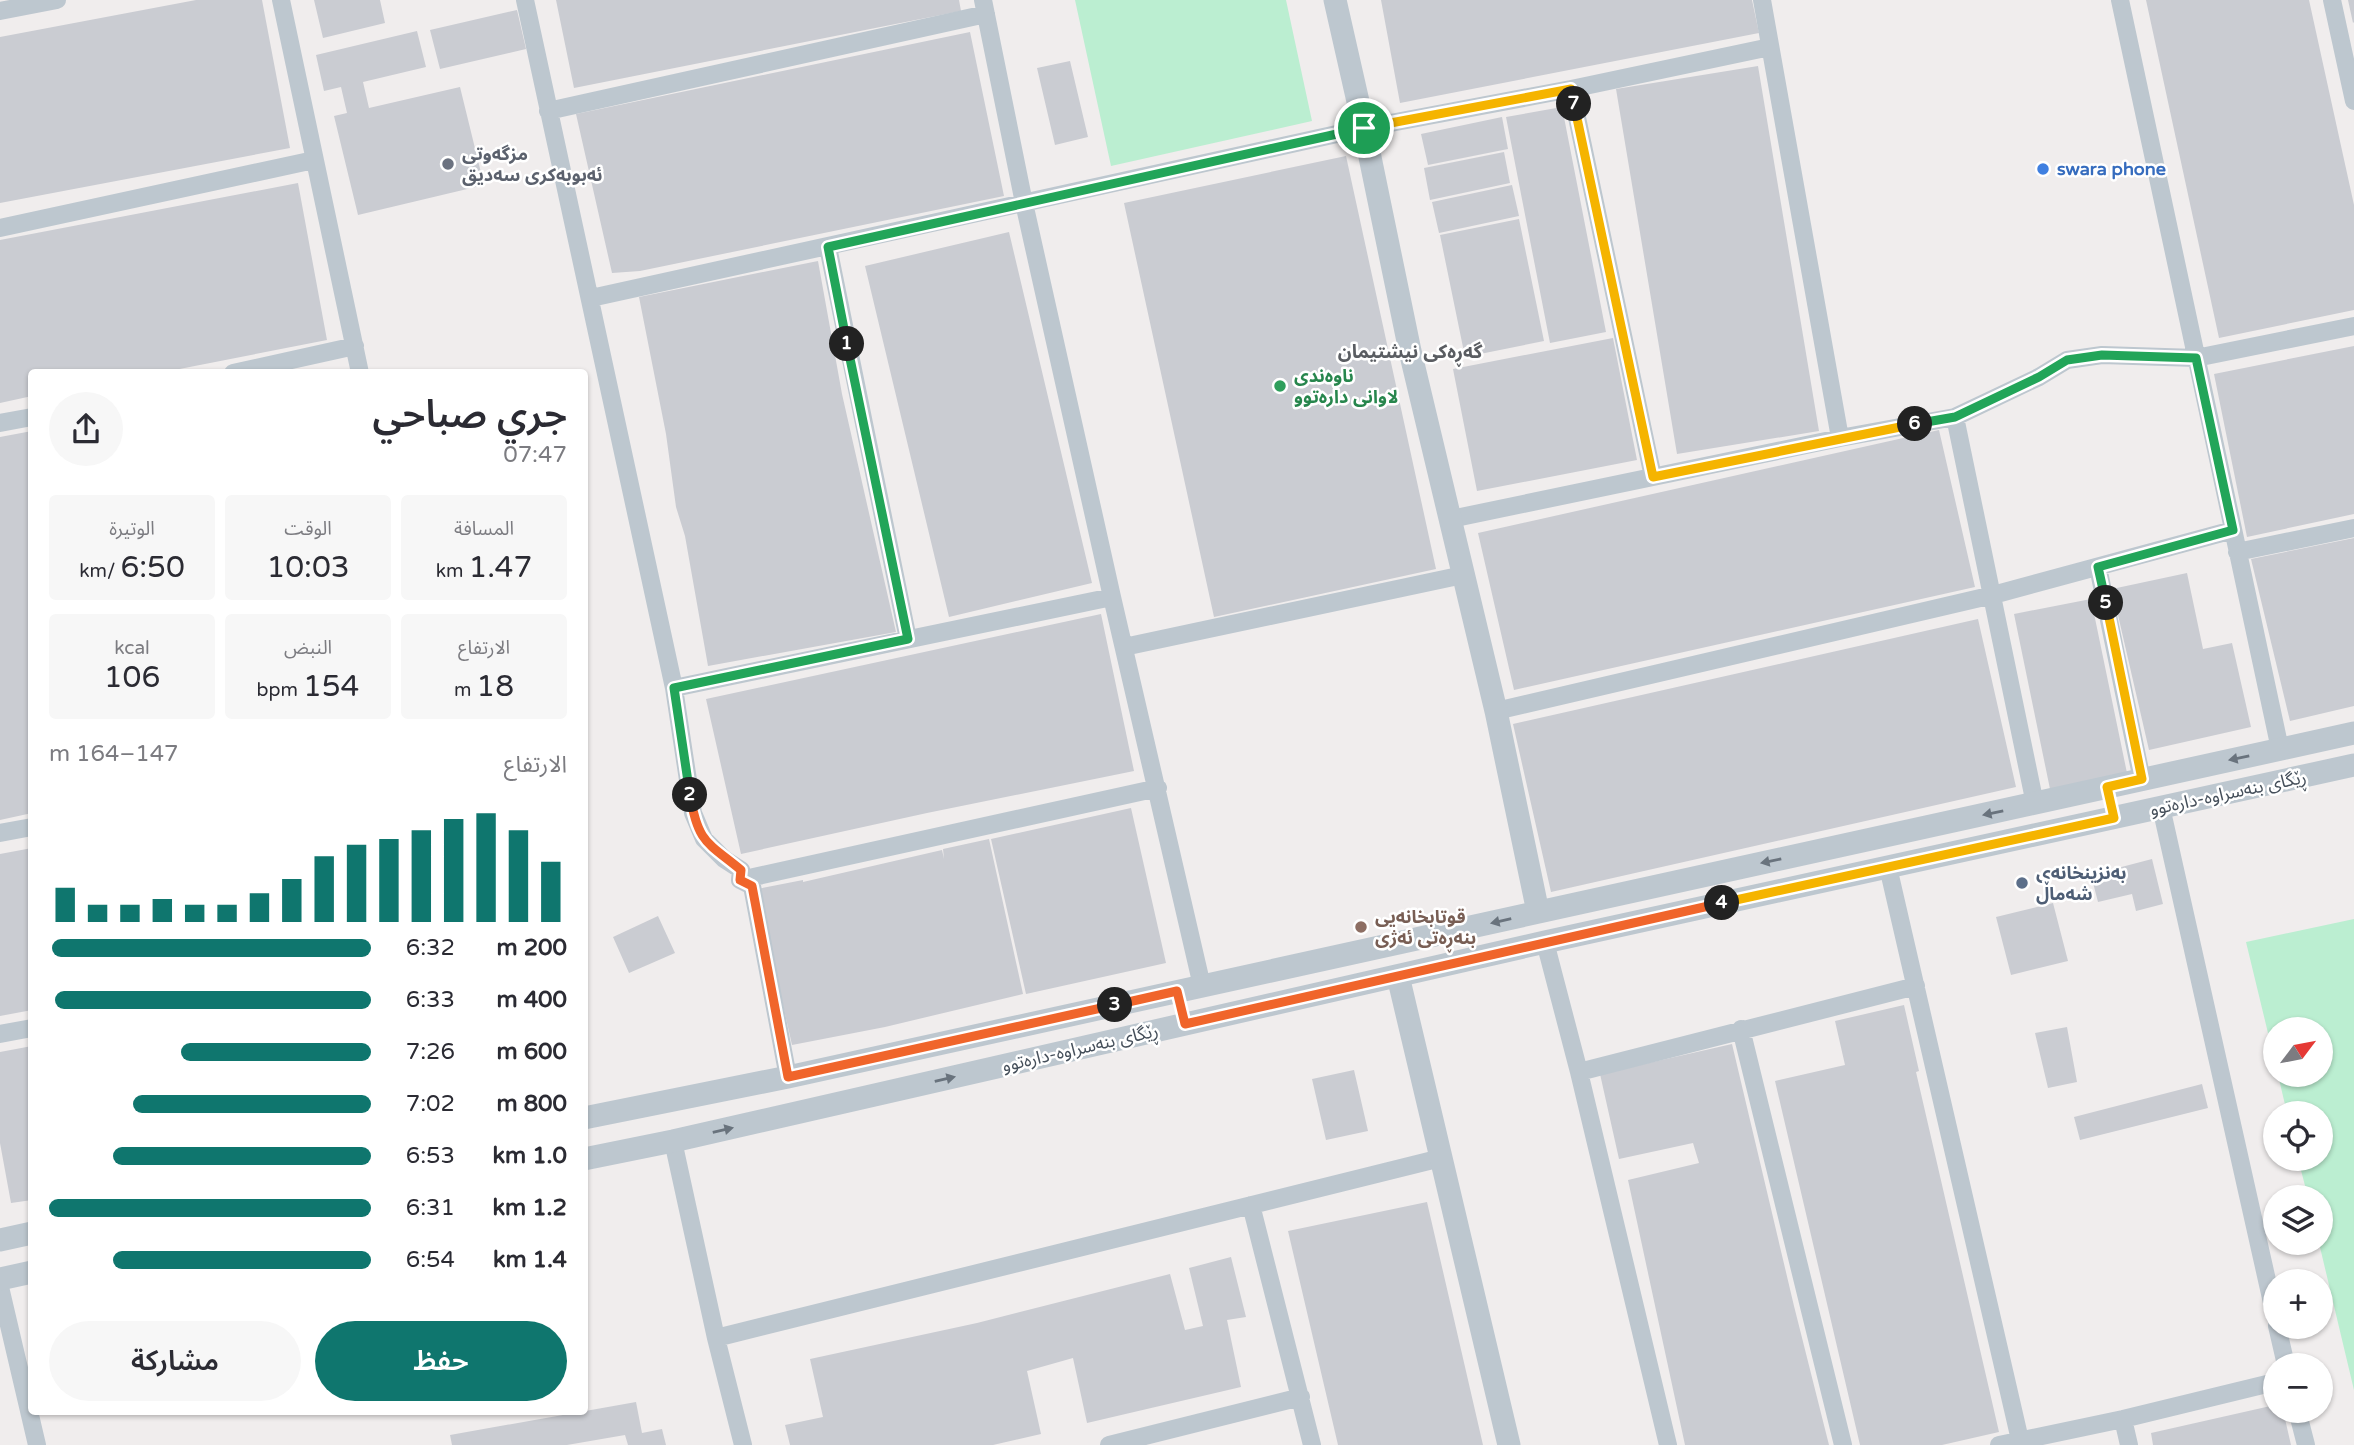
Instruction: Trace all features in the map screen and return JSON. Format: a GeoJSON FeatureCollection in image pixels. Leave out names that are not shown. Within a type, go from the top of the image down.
{"type":"FeatureCollection","features":[{"type":"Feature","properties":{"kind":"street"},"geometry":{"type":"LineString","coordinates":[[0,11],[57,0]]}},
{"type":"Feature","properties":{"kind":"street"},"geometry":{"type":"LineString","coordinates":[[281,0],[359,369]]}},
{"type":"Feature","properties":{"kind":"street"},"geometry":{"type":"LineString","coordinates":[[525,0],[674,688],[693,813],[698,827],[713,850],[741,870],[740,880]]}},
{"type":"Feature","properties":{"kind":"street"},"geometry":{"type":"LineString","coordinates":[[1335,0],[1410,351],[1496,711],[1538,912]]}},
{"type":"Feature","properties":{"kind":"street"},"geometry":{"type":"LineString","coordinates":[[1762,0],[1840,438]]}},
{"type":"Feature","properties":{"kind":"street"},"geometry":{"type":"LineString","coordinates":[[2120,0],[2280,749]]}},
{"type":"Feature","properties":{"kind":"street"},"geometry":{"type":"LineString","coordinates":[[2332,0],[2354,101]]}},
{"type":"Feature","properties":{"kind":"street"},"geometry":{"type":"LineString","coordinates":[[548,111],[984,7],[1024,203],[1202,986]]}},
{"type":"Feature","properties":{"kind":"street"},"geometry":{"type":"LineString","coordinates":[[591,298],[1364,128],[1571,89],[1770,47]]}},
{"type":"Feature","properties":{"kind":"street"},"geometry":{"type":"LineString","coordinates":[[1571,89],[1653,477]]}},
{"type":"Feature","properties":{"kind":"street"},"geometry":{"type":"LineString","coordinates":[[0,228],[314,160]]}},
{"type":"Feature","properties":{"kind":"street"},"geometry":{"type":"LineString","coordinates":[[828,247],[908,639]]}},
{"type":"Feature","properties":{"kind":"street"},"geometry":{"type":"LineString","coordinates":[[1451,519],[1840,438],[1955,417],[2039,377],[2067,360],[2102,355],[2196,358],[2354,326]]}},
{"type":"Feature","properties":{"kind":"street"},"geometry":{"type":"LineString","coordinates":[[251,369],[355,346]]}},
{"type":"Feature","properties":{"kind":"street"},"geometry":{"type":"LineString","coordinates":[[0,423],[28,417]]}},
{"type":"Feature","properties":{"kind":"street"},"geometry":{"type":"LineString","coordinates":[[1955,417],[2035,804]]}},
{"type":"Feature","properties":{"kind":"street"},"geometry":{"type":"LineString","coordinates":[[2237,552],[2354,528]]}},
{"type":"Feature","properties":{"kind":"street"},"geometry":{"type":"LineString","coordinates":[[1496,711],[1993,595],[2233,530]]}},
{"type":"Feature","properties":{"kind":"street"},"geometry":{"type":"LineString","coordinates":[[2098,567],[2142,779]]}},
{"type":"Feature","properties":{"kind":"street"},"geometry":{"type":"LineString","coordinates":[[1124,647],[1464,575]]}},
{"type":"Feature","properties":{"kind":"street"},"geometry":{"type":"LineString","coordinates":[[674,688],[1112,597]]}},
{"type":"Feature","properties":{"kind":"street","name":"ڕێگای بنەسراوە-دارەتوو"},"geometry":{"type":"LineString","coordinates":[[588,1117],[788,1077],[1389,947],[2354,733]]}},
{"type":"Feature","properties":{"kind":"street","name":"ڕێگای بنەسراوە-دارەتوو"},"geometry":{"type":"LineString","coordinates":[[588,1158],[1545,942],[2354,765]]}},
{"type":"Feature","properties":{"kind":"street"},"geometry":{"type":"LineString","coordinates":[[2107,787],[2114,818]]}},
{"type":"Feature","properties":{"kind":"street"},"geometry":{"type":"LineString","coordinates":[[740,880],[1157,788]]}},
{"type":"Feature","properties":{"kind":"street"},"geometry":{"type":"LineString","coordinates":[[2161,807],[2264,1269]]}},
{"type":"Feature","properties":{"kind":"street"},"geometry":{"type":"LineString","coordinates":[[0,833],[28,828]]}},
{"type":"Feature","properties":{"kind":"street"},"geometry":{"type":"LineString","coordinates":[[1888,867],[2020,1440]]}},
{"type":"Feature","properties":{"kind":"street"},"geometry":{"type":"LineString","coordinates":[[740,880],[752,886],[788,1077]]}},
{"type":"Feature","properties":{"kind":"street"},"geometry":{"type":"LineString","coordinates":[[1545,942],[1579,1072],[1668,1445]]}},
{"type":"Feature","properties":{"kind":"street"},"geometry":{"type":"LineString","coordinates":[[1398,975],[1509,1445]]}},
{"type":"Feature","properties":{"kind":"street"},"geometry":{"type":"LineString","coordinates":[[1579,1072],[1916,986]]}},
{"type":"Feature","properties":{"kind":"street"},"geometry":{"type":"LineString","coordinates":[[1177,991],[1185,1024]]}},
{"type":"Feature","properties":{"kind":"street"},"geometry":{"type":"LineString","coordinates":[[0,1034],[28,1029]]}},
{"type":"Feature","properties":{"kind":"street"},"geometry":{"type":"LineString","coordinates":[[1741,1029],[1843,1445]]}},
{"type":"Feature","properties":{"kind":"street"},"geometry":{"type":"LineString","coordinates":[[673,1141],[716,1338],[743,1445]]}},
{"type":"Feature","properties":{"kind":"street"},"geometry":{"type":"LineString","coordinates":[[716,1338],[1441,1158]]}},
{"type":"Feature","properties":{"kind":"street"},"geometry":{"type":"LineString","coordinates":[[1251,1205],[1312,1445]]}},
{"type":"Feature","properties":{"kind":"street"},"geometry":{"type":"LineString","coordinates":[[0,1240],[28,1234]]}},
{"type":"Feature","properties":{"kind":"street"},"geometry":{"type":"LineString","coordinates":[[0,1279],[28,1273]]}},
{"type":"Feature","properties":{"kind":"street"},"geometry":{"type":"LineString","coordinates":[[0,1287],[28,1407]]}},
{"type":"Feature","properties":{"kind":"street"},"geometry":{"type":"LineString","coordinates":[[1999,1445],[2123,1419],[2263,1385]]}},
{"type":"Feature","properties":{"kind":"street"},"geometry":{"type":"LineString","coordinates":[[1117,1444],[1301,1397]]}},
{"type":"Feature","properties":{"kind":"street"},"geometry":{"type":"LineString","coordinates":[[30,1415],[37,1445]]}},
{"type":"Feature","properties":{"kind":"street"},"geometry":{"type":"LineString","coordinates":[[2123,1419],[2129,1445]]}},
{"type":"Feature","properties":{"kind":"street"},"geometry":{"type":"LineString","coordinates":[[2300,1423],[2306,1445]]}},
{"type":"Feature","properties":{"kind":"green space"},"geometry":{"type":"Polygon","coordinates":[[[1075,0],[1286,0],[1312,121],[1111,166],[1075,0]]]}},
{"type":"Feature","properties":{"kind":"green space"},"geometry":{"type":"Polygon","coordinates":[[[2354,919],[2354,1390],[2333,1302],[2333,1269],[2325,1269],[2322,1255],[2333,1255],[2333,1185],[2305,1185],[2301,1171],[2333,1171],[2333,1101],[2284,1101],[2281,1087],[2333,1087],[2333,1017],[2264,1017],[2246,942],[2354,919]]]}},
{"type":"Feature","properties":{"kind":"building"},"geometry":{"type":"Polygon","coordinates":[[[196,0],[262,0],[290,148],[0,203],[0,37],[196,0]]]}},
{"type":"Feature","properties":{"kind":"building"},"geometry":{"type":"Polygon","coordinates":[[[314,0],[380,0],[385,23],[323,38],[314,0]]]}},
{"type":"Feature","properties":{"kind":"building"},"geometry":{"type":"Polygon","coordinates":[[[556,0],[959,0],[961,11],[574,88],[556,0]]]}},
{"type":"Feature","properties":{"kind":"building"},"geometry":{"type":"Polygon","coordinates":[[[1381,0],[1752,0],[1759,33],[1400,103],[1381,0]]]}},
{"type":"Feature","properties":{"kind":"building"},"geometry":{"type":"Polygon","coordinates":[[[2146,0],[2309,0],[2354,205],[2354,310],[2219,338],[2146,0]]]}},
{"type":"Feature","properties":{"kind":"building"},"geometry":{"type":"Polygon","coordinates":[[[2348,0],[2354,0],[2353,23],[2348,0]]]}},
{"type":"Feature","properties":{"kind":"building"},"geometry":{"type":"Polygon","coordinates":[[[517,10],[526,49],[440,69],[430,30],[517,10]]]}},
{"type":"Feature","properties":{"kind":"building"},"geometry":{"type":"Polygon","coordinates":[[[417,31],[426,67],[363,82],[369,108],[460,87],[484,185],[358,215],[334,116],[347,113],[341,87],[324,91],[316,55],[417,31]]]}},
{"type":"Feature","properties":{"kind":"building"},"geometry":{"type":"Polygon","coordinates":[[[970,32],[1004,196],[640,271],[612,273],[576,114],[970,32]]]}},
{"type":"Feature","properties":{"kind":"building"},"geometry":{"type":"Polygon","coordinates":[[[1070,61],[1088,137],[1055,145],[1037,68],[1070,61]]]}},
{"type":"Feature","properties":{"kind":"building"},"geometry":{"type":"Polygon","coordinates":[[[1758,66],[1819,431],[1677,454],[1616,89],[1758,66]]]}},
{"type":"Feature","properties":{"kind":"building"},"geometry":{"type":"Polygon","coordinates":[[[1562,107],[1606,332],[1550,343],[1506,117],[1562,107]]]}},
{"type":"Feature","properties":{"kind":"building"},"geometry":{"type":"Polygon","coordinates":[[[1502,117],[1508,149],[1428,165],[1421,134],[1502,117]]]}},
{"type":"Feature","properties":{"kind":"building"},"geometry":{"type":"Polygon","coordinates":[[[1504,152],[1510,183],[1430,200],[1424,168],[1504,152]]]}},
{"type":"Feature","properties":{"kind":"building","name":"ناوەندی لاوانی دارەتوو"},"geometry":{"type":"Polygon","coordinates":[[[1346,156],[1436,569],[1214,617],[1124,203],[1346,156]]]}},
{"type":"Feature","properties":{"kind":"building"},"geometry":{"type":"Polygon","coordinates":[[[298,183],[327,340],[179,369],[28,369],[28,397],[0,403],[0,240],[298,183]]]}},
{"type":"Feature","properties":{"kind":"building"},"geometry":{"type":"Polygon","coordinates":[[[1512,185],[1519,216],[1439,233],[1432,202],[1512,185]]]}},
{"type":"Feature","properties":{"kind":"building"},"geometry":{"type":"Polygon","coordinates":[[[1519,219],[1544,341],[1465,357],[1440,235],[1519,219]]]}},
{"type":"Feature","properties":{"kind":"building"},"geometry":{"type":"Polygon","coordinates":[[[1009,232],[1092,583],[949,617],[865,266],[1009,232]]]}},
{"type":"Feature","properties":{"kind":"building"},"geometry":{"type":"Polygon","coordinates":[[[818,261],[842,394],[896,632],[708,666],[685,536],[676,507],[666,434],[639,297],[818,261]]]}},
{"type":"Feature","properties":{"kind":"building"},"geometry":{"type":"Polygon","coordinates":[[[1613,338],[1637,460],[1477,491],[1453,369],[1613,338]]]}},
{"type":"Feature","properties":{"kind":"building"},"geometry":{"type":"Polygon","coordinates":[[[2354,346],[2354,514],[2247,537],[2214,374],[2354,346]]]}},
{"type":"Feature","properties":{"kind":"building"},"geometry":{"type":"Polygon","coordinates":[[[1939,430],[1975,587],[1514,690],[1478,533],[1939,430]]]}},
{"type":"Feature","properties":{"kind":"building"},"geometry":{"type":"Polygon","coordinates":[[[28,432],[28,814],[0,820],[0,437],[28,432]]]}},
{"type":"Feature","properties":{"kind":"building"},"geometry":{"type":"Polygon","coordinates":[[[2354,538],[2354,706],[2290,721],[2251,559],[2354,538]]]}},
{"type":"Feature","properties":{"kind":"building"},"geometry":{"type":"Polygon","coordinates":[[[2187,573],[2203,649],[2232,643],[2251,727],[2149,750],[2112,589],[2187,573]]]}},
{"type":"Feature","properties":{"kind":"building"},"geometry":{"type":"Polygon","coordinates":[[[2091,599],[2127,773],[2050,789],[2014,614],[2091,599]]]}},
{"type":"Feature","properties":{"kind":"building"},"geometry":{"type":"Polygon","coordinates":[[[1101,614],[1134,771],[741,854],[706,699],[1101,614]]]}},
{"type":"Feature","properties":{"kind":"building"},"geometry":{"type":"Polygon","coordinates":[[[1978,619],[2016,787],[1551,892],[1513,724],[1978,619]]]}},
{"type":"Feature","properties":{"kind":"building"},"geometry":{"type":"Polygon","coordinates":[[[1131,808],[1166,963],[1026,994],[991,839],[1131,808]]]}},
{"type":"Feature","properties":{"kind":"building"},"geometry":{"type":"Polygon","coordinates":[[[989,839],[1023,994],[885,1027],[792,1045],[757,889],[803,882],[942,850],[944,859],[943,849],[989,839]]]}},
{"type":"Feature","properties":{"kind":"building"},"geometry":{"type":"Polygon","coordinates":[[[28,849],[28,1011],[0,1016],[0,854],[28,849]]]}},
{"type":"Feature","properties":{"kind":"building"},"geometry":{"type":"Polygon","coordinates":[[[2152,859],[2163,904],[2136,911],[2132,894],[2098,902],[2091,875],[2152,859]]]}},
{"type":"Feature","properties":{"kind":"building"},"geometry":{"type":"Polygon","coordinates":[[[2053,903],[2068,961],[2011,975],[1996,917],[2053,903]]]}},
{"type":"Feature","properties":{"kind":"building"},"geometry":{"type":"Polygon","coordinates":[[[658,916],[675,953],[629,973],[613,937],[658,916]]]}},
{"type":"Feature","properties":{"kind":"building"},"geometry":{"type":"Polygon","coordinates":[[[1904,1005],[1919,1071],[1916,1072],[1999,1432],[1942,1445],[1860,1445],[1775,1081],[1845,1065],[1835,1021],[1904,1005]]]}},
{"type":"Feature","properties":{"kind":"building"},"geometry":{"type":"Polygon","coordinates":[[[2067,1027],[2077,1082],[2048,1088],[2035,1033],[2067,1027]]]}},
{"type":"Feature","properties":{"kind":"building"},"geometry":{"type":"Polygon","coordinates":[[[1732,1044],[1829,1445],[1685,1445],[1628,1180],[1699,1163],[1693,1143],[1619,1159],[1600,1074],[1732,1044]]]}},
{"type":"Feature","properties":{"kind":"building"},"geometry":{"type":"Polygon","coordinates":[[[28,1047],[28,1201],[11,1203],[0,1143],[0,1052],[28,1047]]]}},
{"type":"Feature","properties":{"kind":"building"},"geometry":{"type":"Polygon","coordinates":[[[1354,1070],[1368,1131],[1326,1140],[1312,1079],[1354,1070]]]}},
{"type":"Feature","properties":{"kind":"building"},"geometry":{"type":"Polygon","coordinates":[[[2202,1084],[2208,1108],[2080,1140],[2074,1117],[2202,1084]]]}},
{"type":"Feature","properties":{"kind":"building"},"geometry":{"type":"Polygon","coordinates":[[[1427,1202],[1483,1445],[1338,1445],[1288,1231],[1427,1202]]]}},
{"type":"Feature","properties":{"kind":"building"},"geometry":{"type":"Polygon","coordinates":[[[1231,1257],[1246,1317],[1227,1320],[1241,1387],[1087,1423],[1073,1358],[1027,1371],[1041,1434],[993,1445],[790,1445],[785,1425],[823,1417],[810,1359],[977,1323],[1170,1274],[1185,1330],[1203,1326],[1189,1268],[1231,1257]]]}},
{"type":"Feature","properties":{"kind":"building"},"geometry":{"type":"Polygon","coordinates":[[[636,1402],[642,1433],[662,1429],[666,1445],[628,1445],[625,1435],[567,1445],[452,1445],[450,1435],[563,1415],[588,1415],[588,1411],[636,1402]]]}},
{"type":"Feature","properties":{"kind":"building"},"geometry":{"type":"Polygon","coordinates":[[[2263,1408],[2263,1423],[2286,1423],[2291,1445],[2153,1445],[2151,1433],[2263,1408]]]}},
{"type":"Feature","properties":{"kind":"place","name":"مزگەوتی ئەبوبەکری سەدیق"},"geometry":{"type":"Point","coordinates":[448,164]}},
{"type":"Feature","properties":{"kind":"place","name":"swara phone"},"geometry":{"type":"Point","coordinates":[2043,169]}},
{"type":"Feature","properties":{"kind":"place","name":"ناوەندی لاوانی دارەتوو"},"geometry":{"type":"Point","coordinates":[1280,386]}},
{"type":"Feature","properties":{"kind":"place","name":"بەنزینخانەی شەماڵ"},"geometry":{"type":"Point","coordinates":[2022,883]}},
{"type":"Feature","properties":{"kind":"place","name":"قوتابخانەیی بنەڕەتی ئەژی"},"geometry":{"type":"Point","coordinates":[1361,927]}},
{"type":"Feature","properties":{"kind":"district","name":"گەڕەکی نیشتیمان"},"geometry":{"type":"Point","coordinates":[1410,351]}},
{"type":"Feature","properties":{"kind":"route"},"geometry":{"type":"LineString","coordinates":[[1571,89],[1653,477],[1955,417],[2039,377],[2067,360],[2102,355],[2196,358],[2233,530],[2098,567],[2142,779],[2107,787],[2114,818],[1545,942],[1185,1024],[1177,991],[788,1077],[752,886],[740,880],[741,870],[713,850],[698,827],[693,813],[674,688],[908,639],[828,247],[1364,128],[1571,89]]}}]}
